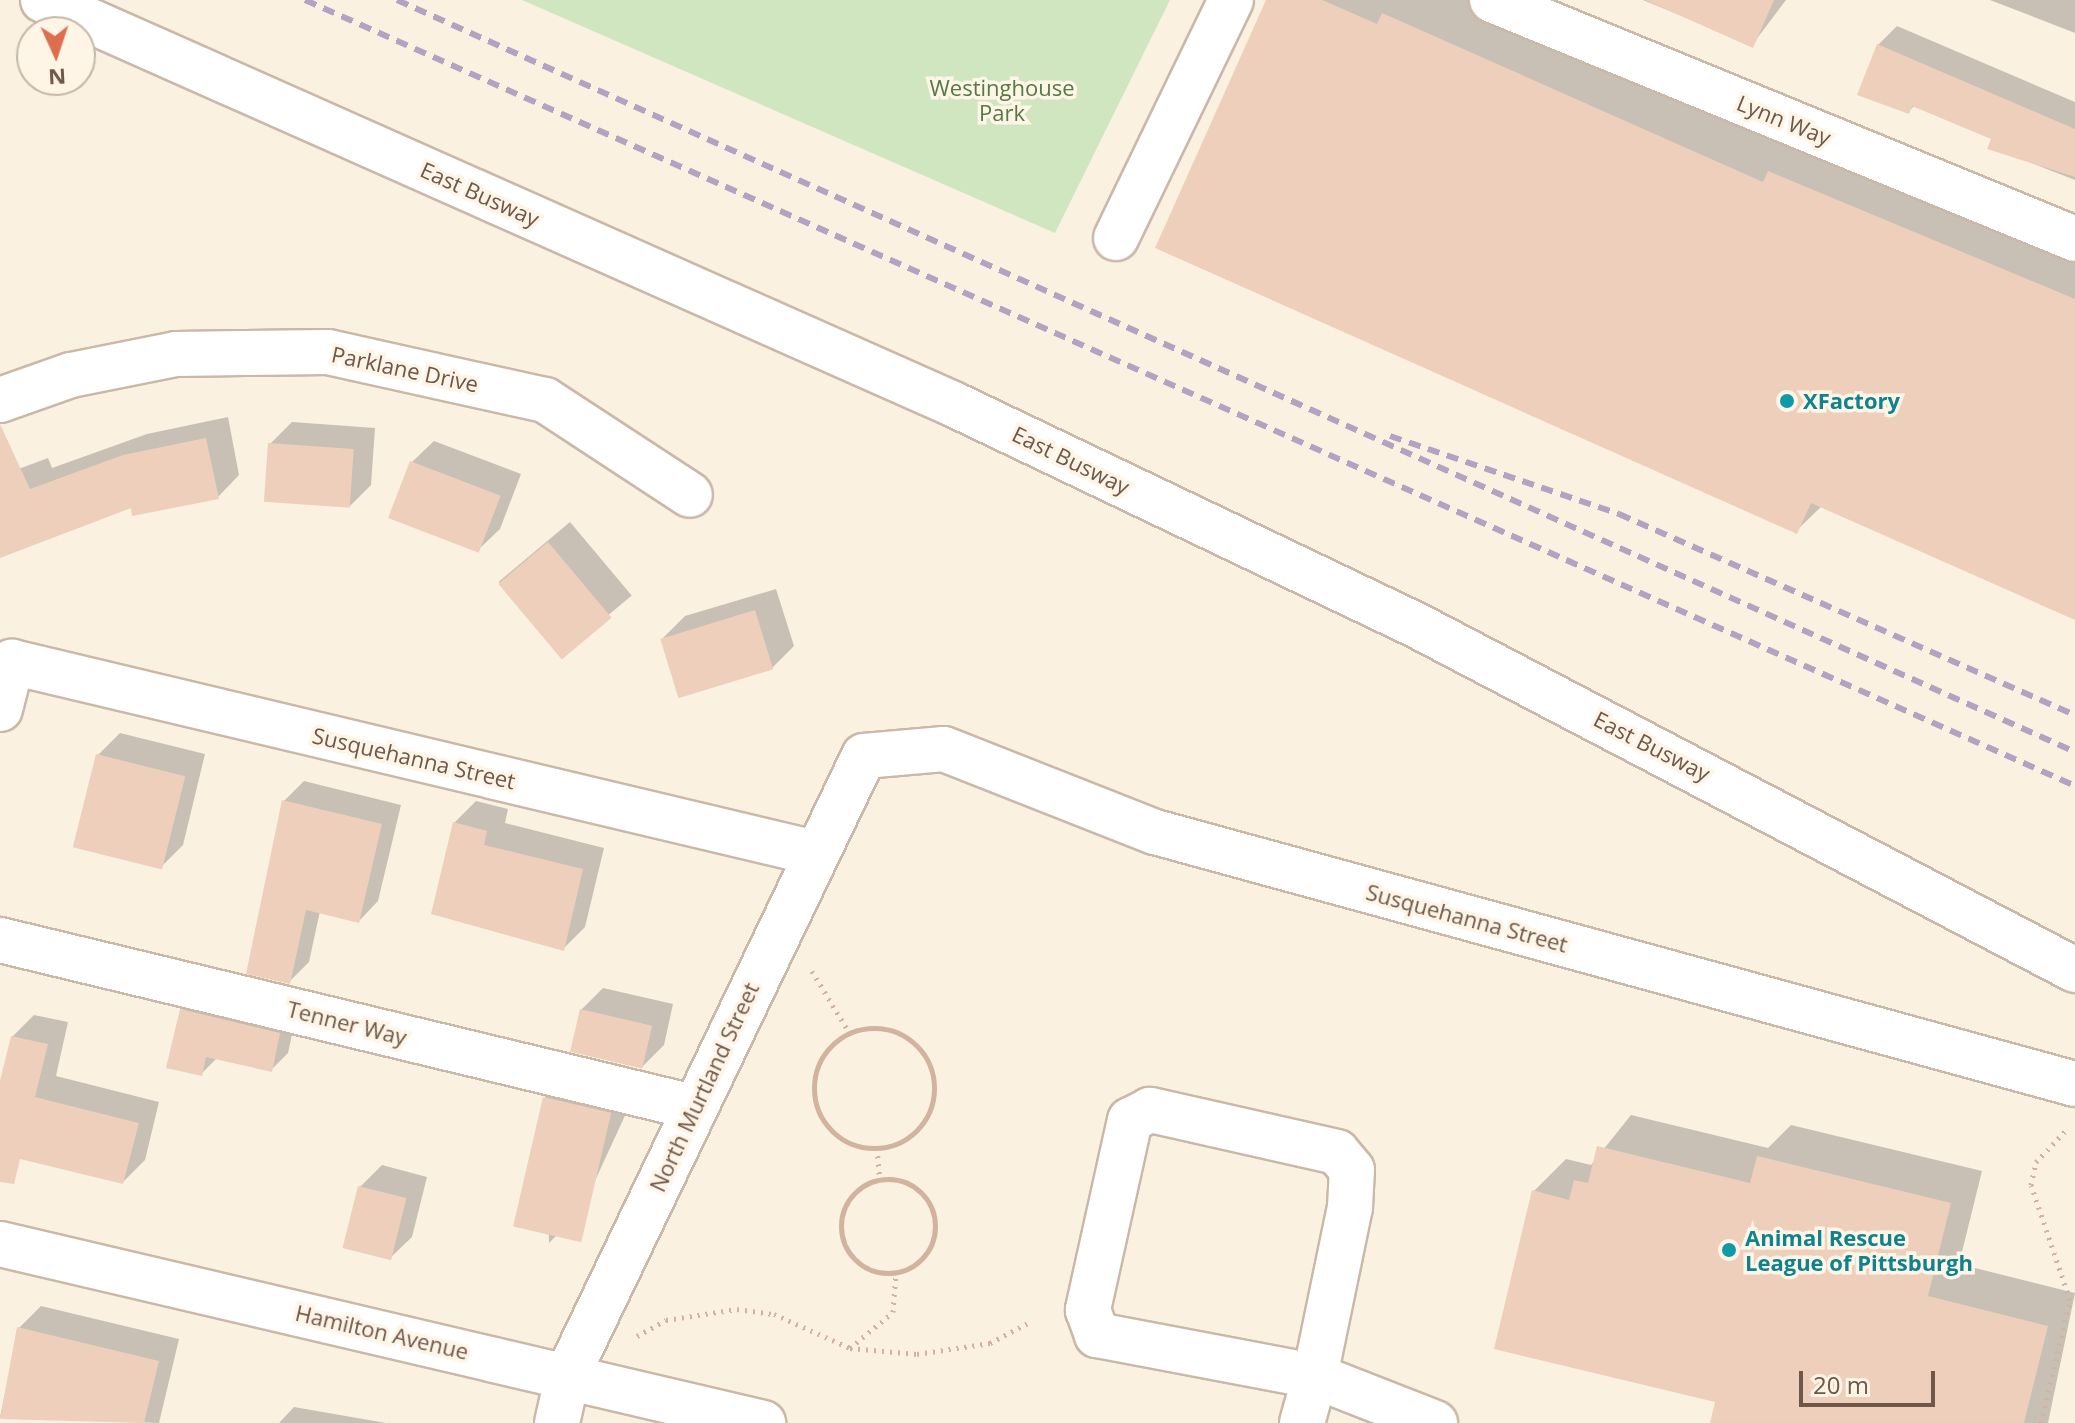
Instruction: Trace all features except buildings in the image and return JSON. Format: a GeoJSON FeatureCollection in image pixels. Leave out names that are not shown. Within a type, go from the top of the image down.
{"type":"FeatureCollection","features":[{"type":"Feature","properties":{"kind":"street","name":"East Busway"},"geometry":{"type":"LineString","coordinates":[[43,0],[953,404],[1704,772],[2075,970]]}},
{"type":"Feature","properties":{"kind":"street"},"geometry":{"type":"LineString","coordinates":[[1116,238],[1231,0]]}},
{"type":"Feature","properties":{"kind":"street","name":"Lynn Way"},"geometry":{"type":"LineString","coordinates":[[1492,0],[2075,239]]}},
{"type":"Feature","properties":{"kind":"street","name":"Parklane Drive"},"geometry":{"type":"LineString","coordinates":[[0,400],[71,375],[176,354],[328,352],[545,400],[690,495]]}},
{"type":"Feature","properties":{"kind":"street","name":"Susquehanna Street"},"geometry":{"type":"LineString","coordinates":[[0,709],[12,662],[815,853]]}},
{"type":"Feature","properties":{"kind":"street","name":"Susquehanna Street"},"geometry":{"type":"LineString","coordinates":[[864,756],[944,749],[1155,832],[2075,1084]]}},
{"type":"Feature","properties":{"kind":"street","name":"North Murtland Street"},"geometry":{"type":"LineString","coordinates":[[557,1423],[568,1374],[693,1107],[864,756]]}},
{"type":"Feature","properties":{"kind":"street","name":"Tenner Way"},"geometry":{"type":"LineString","coordinates":[[0,940],[693,1107]]}},
{"type":"Feature","properties":{"kind":"street"},"geometry":{"type":"LineString","coordinates":[[1302,1423],[1315,1376],[1352,1170],[1337,1152],[1244,1131],[1150,1110],[1130,1120],[1088,1310],[1097,1335],[1315,1376],[1435,1423]]}},
{"type":"Feature","properties":{"kind":"street","name":"Hamilton Avenue"},"geometry":{"type":"LineString","coordinates":[[0,1244],[568,1374],[763,1423]]}},
{"type":"Feature","properties":{"kind":"path"},"geometry":{"type":"LineString","coordinates":[[807,964],[849,1032]]}},
{"type":"Feature","properties":{"kind":"path"},"geometry":{"type":"LineString","coordinates":[[890,1029],[907,1037],[931,1066],[934,1094],[925,1120],[912,1135],[877,1148],[837,1136],[815,1102],[819,1061],[849,1032],[890,1029]]}},
{"type":"Feature","properties":{"kind":"path"},"geometry":{"type":"LineString","coordinates":[[2041,1423],[2070,1300],[2031,1185],[2036,1162],[2066,1130]]}},
{"type":"Feature","properties":{"kind":"path"},"geometry":{"type":"LineString","coordinates":[[877,1148],[880,1180]]}},
{"type":"Feature","properties":{"kind":"path"},"geometry":{"type":"LineString","coordinates":[[880,1180],[922,1194],[935,1222],[927,1252],[896,1272],[859,1263],[842,1238],[844,1207],[880,1180]]}},
{"type":"Feature","properties":{"kind":"path"},"geometry":{"type":"LineString","coordinates":[[850,1348],[893,1312],[896,1272]]}},
{"type":"Feature","properties":{"kind":"path"},"geometry":{"type":"LineString","coordinates":[[633,1338],[666,1320],[737,1309],[774,1314],[850,1348],[953,1351],[990,1343],[1028,1323]]}},
{"type":"Feature","properties":{"kind":"green space","name":"Westinghouse Park"},"geometry":{"type":"Polygon","coordinates":[[[522,0],[1170,0],[1055,233],[522,0]]]}},
{"type":"Feature","properties":{"kind":"railway"},"geometry":{"type":"LineString","coordinates":[[305,0],[2075,786]]}},
{"type":"Feature","properties":{"kind":"railway"},"geometry":{"type":"LineString","coordinates":[[397,0],[2075,752]]}},
{"type":"Feature","properties":{"kind":"railway"},"geometry":{"type":"LineString","coordinates":[[1390,436],[1619,514],[2075,715]]}},
{"type":"Feature","properties":{"kind":"place","name":"XFactory"},"geometry":{"type":"Point","coordinates":[1787,401]}},
{"type":"Feature","properties":{"kind":"place","name":"Animal Rescue League of Pittsburgh"},"geometry":{"type":"Point","coordinates":[1729,1250]}}]}
